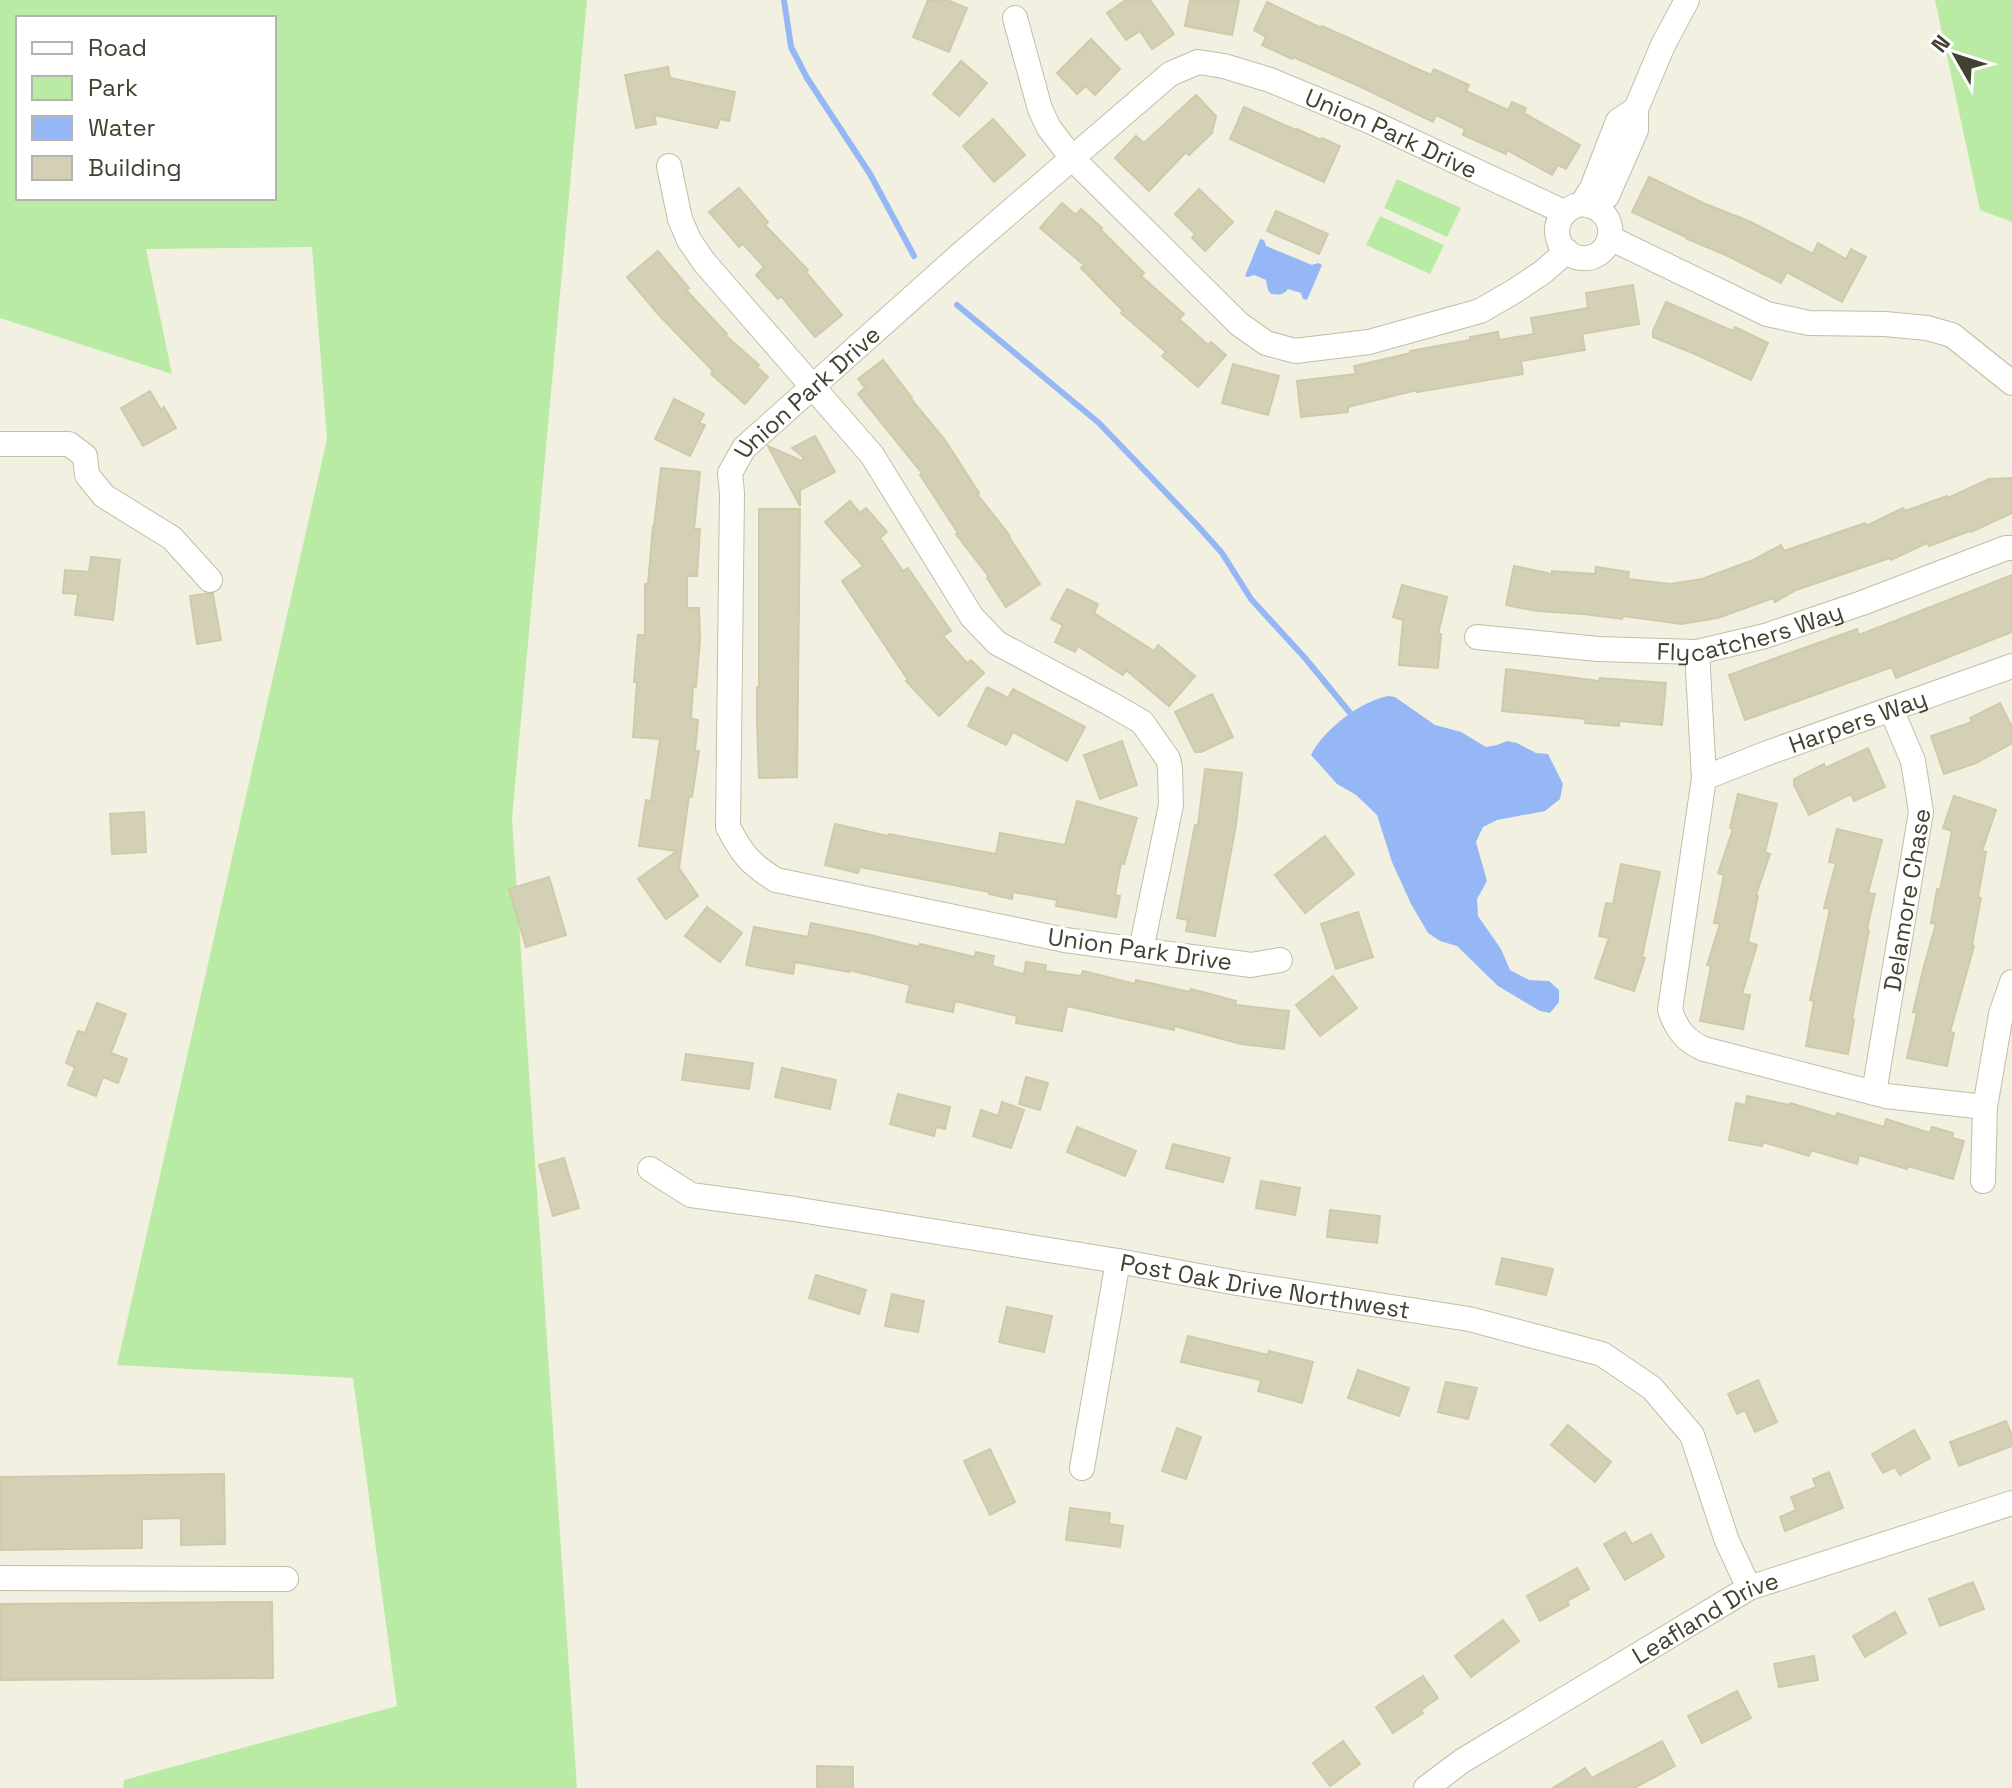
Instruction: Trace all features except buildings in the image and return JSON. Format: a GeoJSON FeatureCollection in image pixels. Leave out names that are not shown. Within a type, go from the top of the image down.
{"type":"FeatureCollection","features":[{"type":"Feature","properties":{"kind":"street"},"geometry":{"type":"LineString","coordinates":[[1583,210],[1609,221],[1610,238],[1604,250],[1583,258],[1571,255],[1561,246],[1557,236],[1559,220],[1583,210],[1618,121],[1636,109],[1663,45],[1687,0]]}},
{"type":"Feature","properties":{"kind":"street"},"geometry":{"type":"LineString","coordinates":[[1015,18],[1040,109],[1049,128],[1072,158],[1239,324],[1266,343],[1295,351],[1369,342],[1480,311],[1543,272],[1567,251]]}},
{"type":"Feature","properties":{"kind":"street","name":"Union Park Drive"},"geometry":{"type":"LineString","coordinates":[[1280,960],[1251,965],[1065,940],[776,880],[762,872],[741,851],[728,827],[730,473],[744,448],[961,254],[1170,74],[1198,62],[1224,66],[1270,80],[1583,210]]}},
{"type":"Feature","properties":{"kind":"street"},"geometry":{"type":"LineString","coordinates":[[669,166],[680,219],[689,240],[704,262],[872,455],[972,617],[997,643],[1142,722],[1168,759],[1171,805],[1141,950]]}},
{"type":"Feature","properties":{"kind":"street"},"geometry":{"type":"LineString","coordinates":[[1610,238],[1767,314],[1809,323],[1885,324],[1927,328],[1952,335],[2012,383]]}},
{"type":"Feature","properties":{"kind":"street"},"geometry":{"type":"LineString","coordinates":[[0,444],[69,444],[85,456],[87,475],[104,496],[172,538],[210,580]]}},
{"type":"Feature","properties":{"kind":"street","name":"Flycatchers Way"},"geometry":{"type":"LineString","coordinates":[[1477,637],[1598,649],[1697,652],[1765,636],[2012,548]]}},
{"type":"Feature","properties":{"kind":"street"},"geometry":{"type":"LineString","coordinates":[[1697,652],[1704,778],[1670,1010],[1676,1027],[1693,1044],[1704,1049],[1886,1096],[1985,1107]]}},
{"type":"Feature","properties":{"kind":"street","name":"Harpers Way"},"geometry":{"type":"LineString","coordinates":[[1704,778],[2012,666]]}},
{"type":"Feature","properties":{"kind":"street","name":"Delamore Chase"},"geometry":{"type":"LineString","coordinates":[[1874,1093],[1921,812],[1913,761],[1891,709]]}},
{"type":"Feature","properties":{"kind":"street"},"geometry":{"type":"LineString","coordinates":[[1983,1181],[1985,1107],[2001,1014],[2012,982]]}},
{"type":"Feature","properties":{"kind":"street","name":"Post Oak Drive Northwest"},"geometry":{"type":"LineString","coordinates":[[650,1169],[691,1195],[1469,1319],[1602,1354],[1652,1388],[1692,1435],[1727,1541],[1749,1588]]}},
{"type":"Feature","properties":{"kind":"street"},"geometry":{"type":"LineString","coordinates":[[1082,1468],[1118,1261]]}},
{"type":"Feature","properties":{"kind":"street","name":"Leafland Drive"},"geometry":{"type":"LineString","coordinates":[[1426,1788],[1462,1761],[1749,1588],[2012,1503]]}},
{"type":"Feature","properties":{"kind":"street"},"geometry":{"type":"LineString","coordinates":[[0,1578],[286,1579]]}},
{"type":"Feature","properties":{"kind":"green space"},"geometry":{"type":"Polygon","coordinates":[[[0,0],[587,0],[512,818],[577,1788],[123,1788],[124,1780],[397,1706],[353,1378],[117,1365],[327,439],[312,247],[146,249],[172,374],[0,318],[0,0]]]}},
{"type":"Feature","properties":{"kind":"green space"},"geometry":{"type":"Polygon","coordinates":[[[1935,0],[2012,0],[2012,222],[1980,210],[1935,0]]]}},
{"type":"Feature","properties":{"kind":"green space"},"geometry":{"type":"Polygon","coordinates":[[[1397,179],[1461,208],[1447,237],[1384,208],[1397,179]]]}},
{"type":"Feature","properties":{"kind":"green space"},"geometry":{"type":"Polygon","coordinates":[[[1380,216],[1444,245],[1430,274],[1366,245],[1380,216]]]}},
{"type":"Feature","properties":{"kind":"water"},"geometry":{"type":"Polygon","coordinates":[[[1260,239],[1266,246],[1312,265],[1322,265],[1307,300],[1301,293],[1288,289],[1281,294],[1271,294],[1266,280],[1254,275],[1245,276],[1260,239]]]}},
{"type":"Feature","properties":{"kind":"water"},"geometry":{"type":"Polygon","coordinates":[[[1388,696],[1395,697],[1435,725],[1461,732],[1486,747],[1507,741],[1536,753],[1548,754],[1563,784],[1560,799],[1545,811],[1497,820],[1483,827],[1476,842],[1487,881],[1477,899],[1478,916],[1501,949],[1510,970],[1529,980],[1549,981],[1559,990],[1559,1002],[1550,1013],[1540,1011],[1498,986],[1457,946],[1428,933],[1392,862],[1377,815],[1356,795],[1337,784],[1311,755],[1324,736],[1344,718],[1366,704],[1388,696]]]}},
{"type":"Feature","properties":{"kind":"waterway"},"geometry":{"type":"LineString","coordinates":[[784,0],[791,47],[807,78],[870,174],[914,256]]}},
{"type":"Feature","properties":{"kind":"waterway"},"geometry":{"type":"LineString","coordinates":[[957,305],[1099,423],[1222,553],[1251,599],[1351,714]]}}]}
